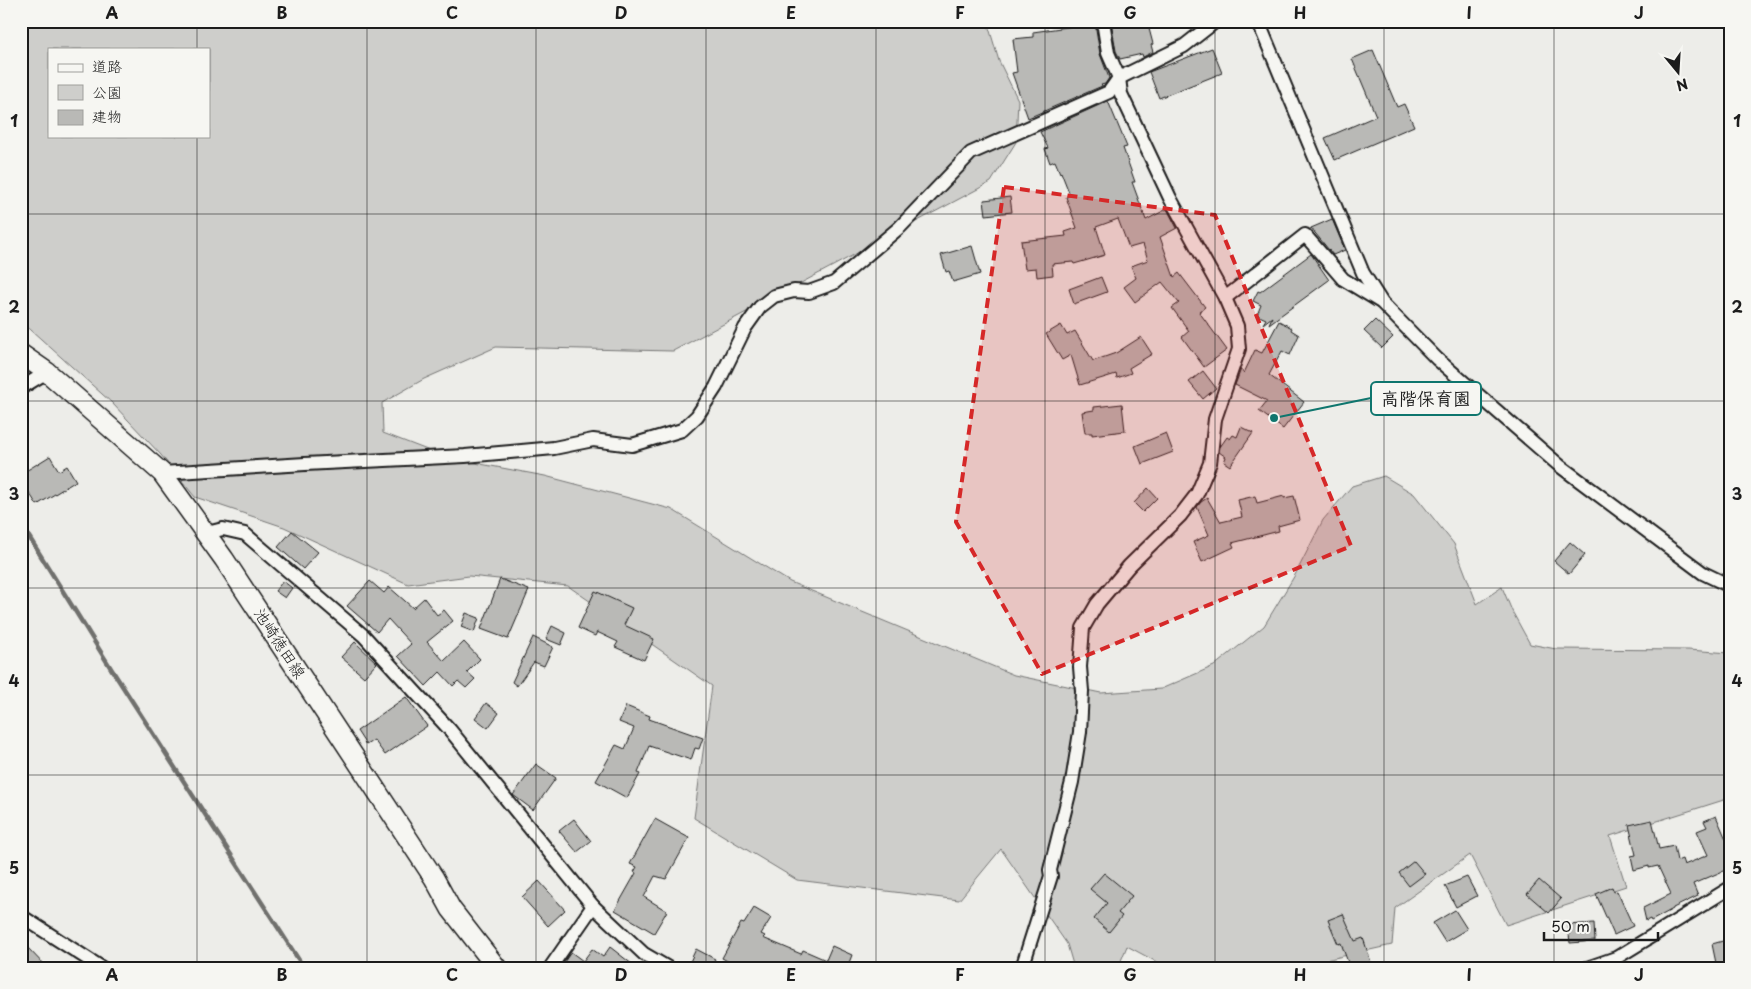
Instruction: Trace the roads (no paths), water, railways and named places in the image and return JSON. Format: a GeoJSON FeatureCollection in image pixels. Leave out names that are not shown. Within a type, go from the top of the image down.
{"type":"FeatureCollection","features":[{"type":"Feature","properties":{"kind":"main road","name":"池崎徳田線"},"geometry":{"type":"LineString","coordinates":[[21,354],[47,372],[162,473],[207,533],[434,878],[451,909],[497,968]]}},
{"type":"Feature","properties":{"kind":"street"},"geometry":{"type":"LineString","coordinates":[[1022,968],[1051,876],[1050,870],[1072,782],[1080,732],[1082,691],[1080,666],[1084,628],[1097,604],[1129,566],[1180,516],[1197,494],[1210,463],[1215,419],[1239,349],[1237,326],[1225,298],[1170,198],[1121,94],[1119,78],[1108,53],[1103,21]]}},
{"type":"Feature","properties":{"kind":"street"},"geometry":{"type":"LineString","coordinates":[[162,473],[465,456],[554,448],[593,440],[632,445],[682,430],[697,416],[716,387],[745,328],[760,307],[774,296],[794,291],[809,292],[834,282],[900,227],[971,153],[1109,92],[1119,78],[1184,46],[1216,21]]}},
{"type":"Feature","properties":{"kind":"street"},"geometry":{"type":"LineString","coordinates":[[1258,21],[1363,273],[1382,303],[1437,359],[1560,466],[1704,573],[1730,586]]}},
{"type":"Feature","properties":{"kind":"street"},"geometry":{"type":"LineString","coordinates":[[1225,298],[1305,235],[1343,279],[1382,303]]}},
{"type":"Feature","properties":{"kind":"street"},"geometry":{"type":"LineString","coordinates":[[21,388],[47,372]]}},
{"type":"Feature","properties":{"kind":"street"},"geometry":{"type":"LineString","coordinates":[[207,533],[223,529],[245,534],[364,636],[450,730],[593,906],[644,954],[668,968]]}},
{"type":"Feature","properties":{"kind":"street"},"geometry":{"type":"LineString","coordinates":[[1587,968],[1616,958],[1730,888]]}},
{"type":"Feature","properties":{"kind":"street"},"geometry":{"type":"LineString","coordinates":[[550,968],[593,906]]}},
{"type":"Feature","properties":{"kind":"street"},"geometry":{"type":"LineString","coordinates":[[21,916],[102,968]]}},
{"type":"Feature","properties":{"kind":"waterway"},"geometry":{"type":"LineString","coordinates":[[21,524],[112,670],[304,968]]}},
{"type":"Feature","properties":{"kind":"place","name":"高階保育園"},"geometry":{"type":"Point","coordinates":[1274,418]}}]}
